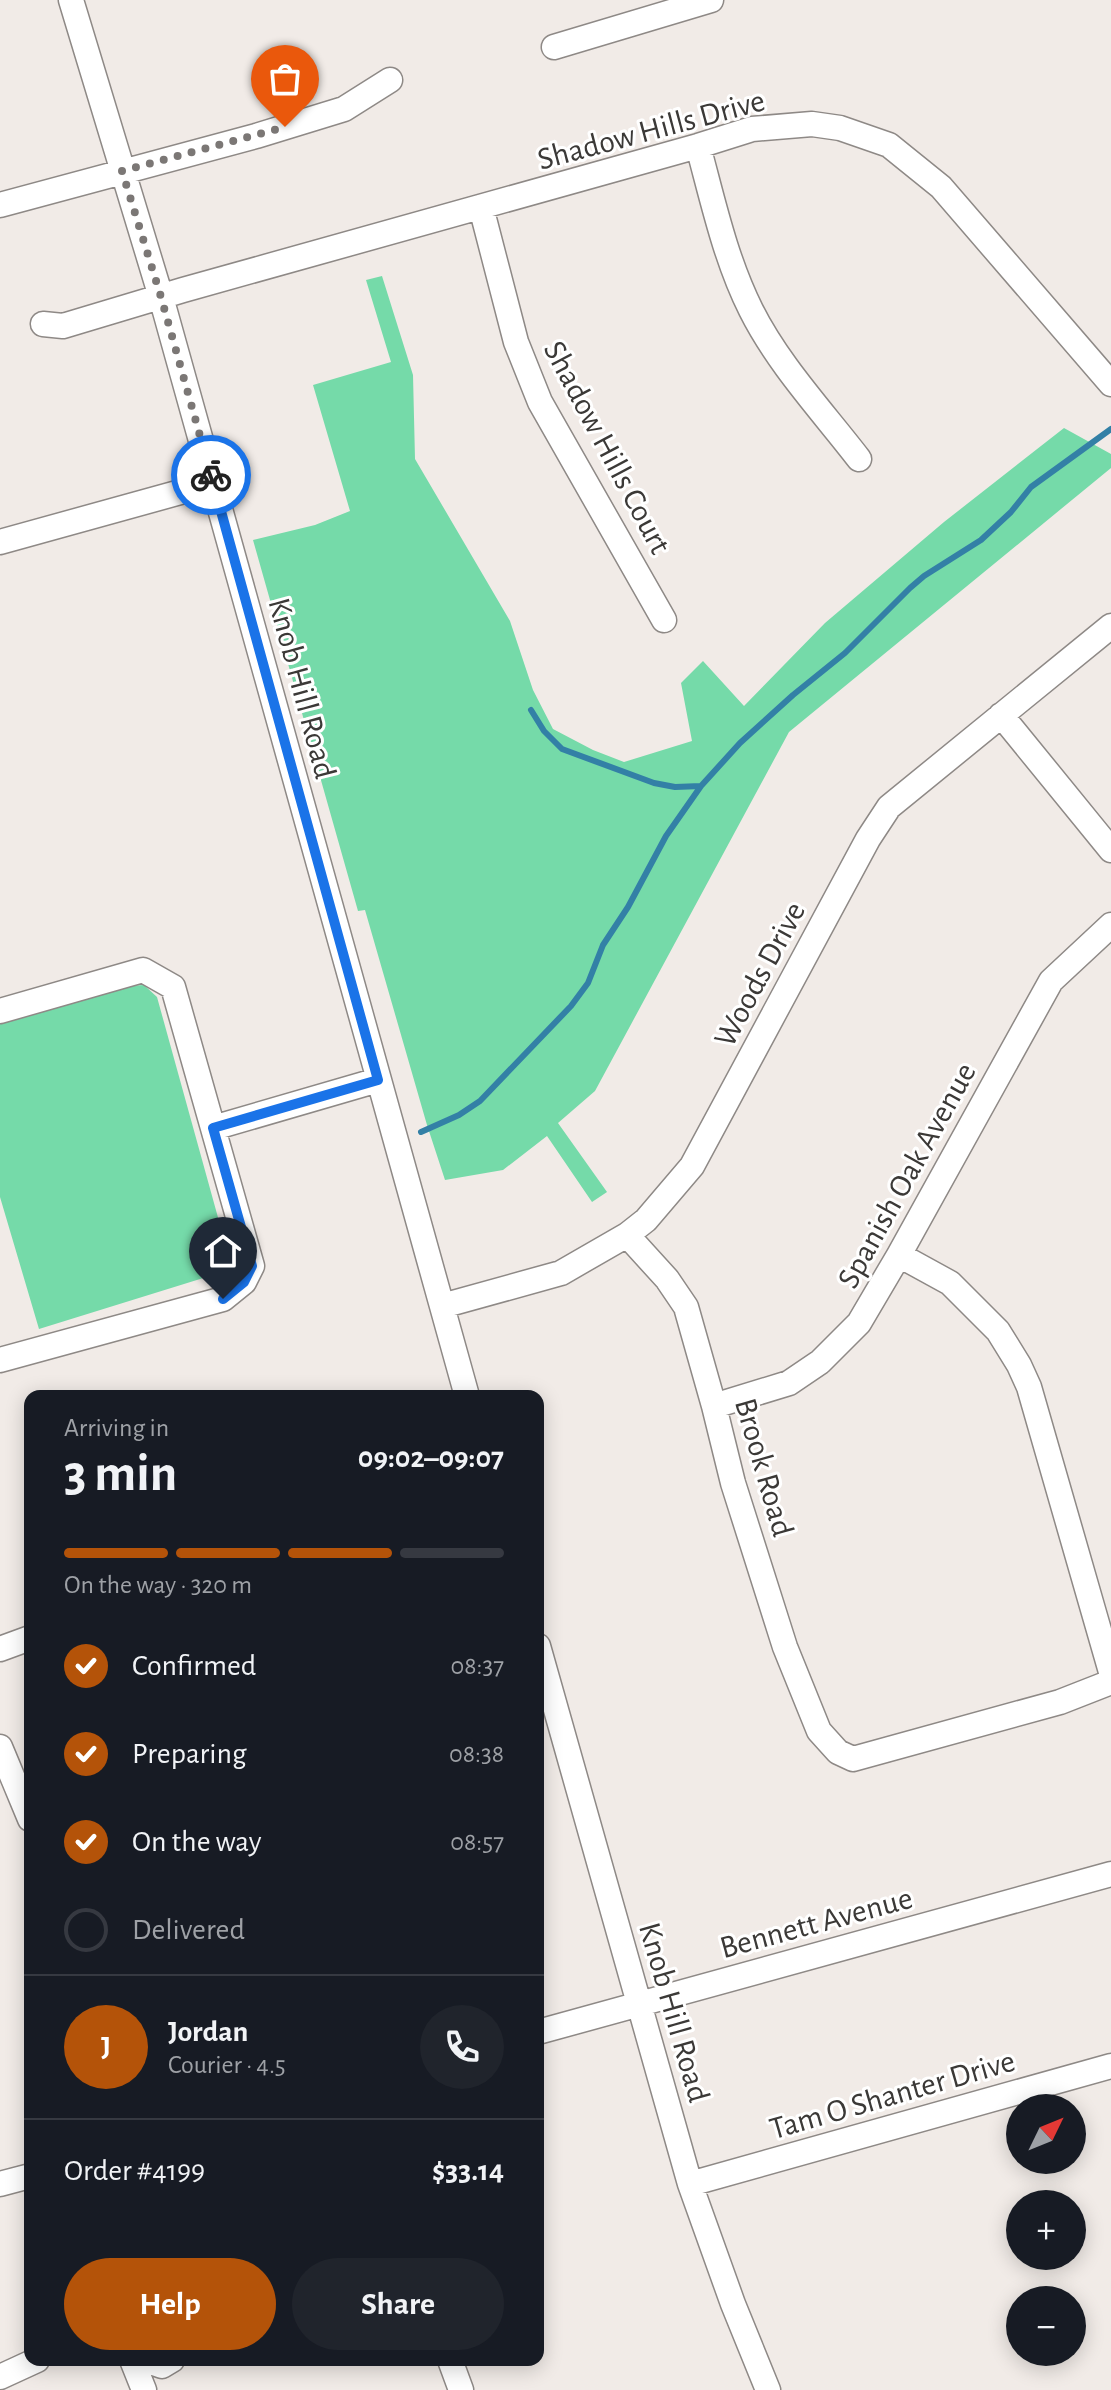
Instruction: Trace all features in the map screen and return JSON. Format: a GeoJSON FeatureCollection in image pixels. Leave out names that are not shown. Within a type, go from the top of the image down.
{"type":"FeatureCollection","features":[{"type":"Feature","properties":{"kind":"street","name":"Knob Hill Road"},"geometry":{"type":"LineString","coordinates":[[71,0],[161,297],[465,1390]]}},
{"type":"Feature","properties":{"kind":"street"},"geometry":{"type":"LineString","coordinates":[[554,47],[711,0]]}},
{"type":"Feature","properties":{"kind":"street"},"geometry":{"type":"LineString","coordinates":[[0,205],[344,109],[390,80]]}},
{"type":"Feature","properties":{"kind":"street","name":"Shadow Hills Drive"},"geometry":{"type":"LineString","coordinates":[[43,324],[63,326],[752,129],[812,124],[840,128],[889,145],[941,187],[1111,384]]}},
{"type":"Feature","properties":{"kind":"street"},"geometry":{"type":"LineString","coordinates":[[698,146],[727,254],[751,310],[779,356],[859,459]]}},
{"type":"Feature","properties":{"kind":"street","name":"Shadow Hills Court"},"geometry":{"type":"LineString","coordinates":[[481,207],[516,342],[540,402],[664,620]]}},
{"type":"Feature","properties":{"kind":"street"},"geometry":{"type":"LineString","coordinates":[[0,542],[213,483]]}},
{"type":"Feature","properties":{"kind":"street","name":"Woods Drive"},"geometry":{"type":"LineString","coordinates":[[442,1306],[561,1273],[627,1235],[646,1220],[692,1166],[868,839],[889,807],[1111,626]]}},
{"type":"Feature","properties":{"kind":"street"},"geometry":{"type":"LineString","coordinates":[[1001,715],[1111,850]]}},
{"type":"Feature","properties":{"kind":"street","name":"Spanish Oak Avenue"},"geometry":{"type":"LineString","coordinates":[[714,1406],[789,1383],[820,1362],[859,1323],[1051,981],[1111,925]]}},
{"type":"Feature","properties":{"kind":"street"},"geometry":{"type":"LineString","coordinates":[[0,1011],[143,970],[173,987],[252,1266],[244,1282],[223,1299],[0,1360]]}},
{"type":"Feature","properties":{"kind":"street"},"geometry":{"type":"LineString","coordinates":[[213,1128],[378,1080]]}},
{"type":"Feature","properties":{"kind":"street","name":"Brook Road"},"geometry":{"type":"LineString","coordinates":[[627,1235],[667,1279],[686,1307],[733,1483],[785,1647],[819,1731],[838,1752],[853,1759],[1060,1702],[1111,1682]]}},
{"type":"Feature","properties":{"kind":"street"},"geometry":{"type":"LineString","coordinates":[[899,1255],[950,1283],[998,1331],[1019,1365],[1029,1387],[1111,1672]]}},
{"type":"Feature","properties":{"kind":"street"},"geometry":{"type":"LineString","coordinates":[[0,1649],[24,1640]]}},
{"type":"Feature","properties":{"kind":"street","name":"Knob Hill Road"},"geometry":{"type":"LineString","coordinates":[[544,1667],[690,2184],[768,2390]]}},
{"type":"Feature","properties":{"kind":"street"},"geometry":{"type":"LineString","coordinates":[[0,1747],[24,1805]]}},
{"type":"Feature","properties":{"kind":"street","name":"Bennett Avenue"},"geometry":{"type":"LineString","coordinates":[[544,2030],[1111,1874]]}},
{"type":"Feature","properties":{"kind":"street","name":"Tam O Shanter Drive"},"geometry":{"type":"LineString","coordinates":[[690,2184],[1111,2066]]}},
{"type":"Feature","properties":{"kind":"street"},"geometry":{"type":"LineString","coordinates":[[0,2184],[24,2178]]}},
{"type":"Feature","properties":{"kind":"street"},"geometry":{"type":"LineString","coordinates":[[0,2377],[24,2366]]}},
{"type":"Feature","properties":{"kind":"street"},"geometry":{"type":"LineString","coordinates":[[134,2366],[144,2390]]}},
{"type":"Feature","properties":{"kind":"street"},"geometry":{"type":"LineString","coordinates":[[452,2366],[461,2390]]}},
{"type":"Feature","properties":{"kind":"green space"},"geometry":{"type":"Polygon","coordinates":[[[382,276],[413,375],[415,459],[510,621],[533,690],[553,729],[624,762],[692,741],[681,683],[703,661],[744,706],[825,623],[944,522],[1064,428],[1111,454],[1111,468],[789,732],[595,1091],[558,1123],[607,1192],[592,1202],[547,1136],[503,1170],[445,1180],[365,910],[358,911],[253,540],[315,525],[350,511],[313,385],[391,362],[366,280],[382,276]]]}},
{"type":"Feature","properties":{"kind":"green space"},"geometry":{"type":"Polygon","coordinates":[[[144,985],[157,997],[227,1250],[225,1265],[213,1275],[39,1329],[0,1197],[0,1022],[125,986],[144,985]]]}},
{"type":"Feature","properties":{"kind":"waterway"},"geometry":{"type":"LineString","coordinates":[[421,1132],[459,1115],[480,1101],[571,1006],[588,983],[603,945],[628,907],[666,836],[701,786],[740,743],[845,653],[924,576],[981,540],[1011,512],[1031,487],[1111,429]]}},
{"type":"Feature","properties":{"kind":"waterway"},"geometry":{"type":"LineString","coordinates":[[531,710],[544,731],[562,749],[654,783],[675,787],[701,786]]}},
{"type":"Feature","properties":{"kind":"way so far"},"geometry":{"type":"LineString","coordinates":[[211,475],[122,171],[285,127]]}},
{"type":"Feature","properties":{"kind":"route"},"geometry":{"type":"LineString","coordinates":[[211,475],[378,1080],[213,1128],[252,1266],[244,1282],[223,1299]]}}]}
